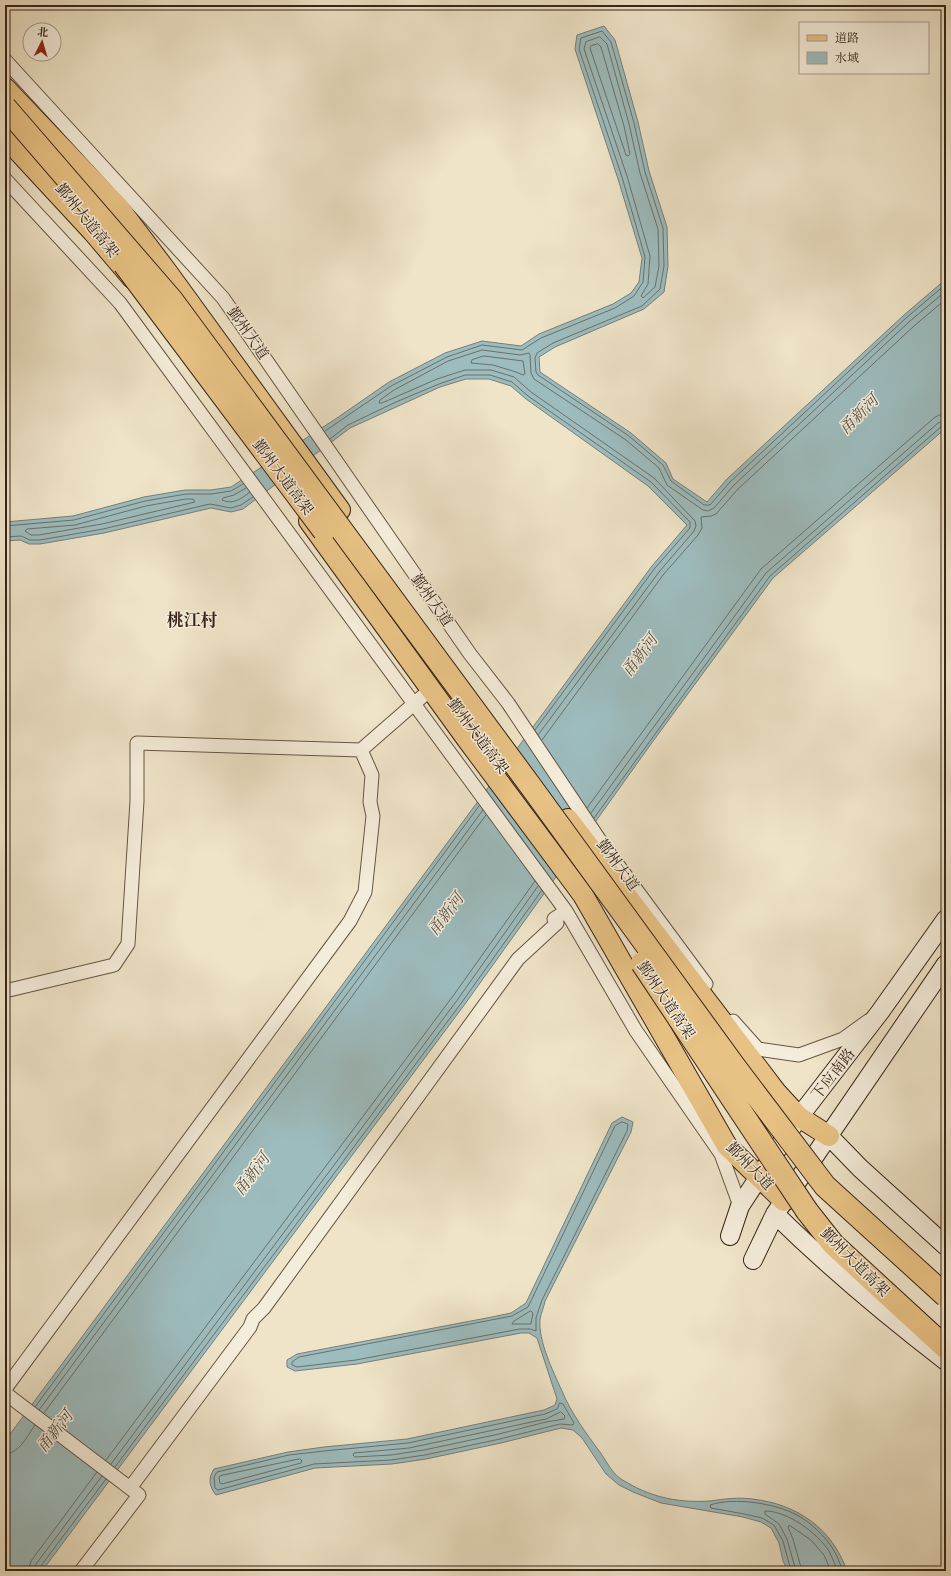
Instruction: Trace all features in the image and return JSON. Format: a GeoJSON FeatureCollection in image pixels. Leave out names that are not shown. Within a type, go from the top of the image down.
{"type":"FeatureCollection","features":[{"type":"Feature","properties":{"kind":"highway","name":"鄞州大道高架"},"geometry":{"type":"LineString","coordinates":[[5,107],[172,300],[536,794],[734,1067],[825,1186],[946,1296]]}},
{"type":"Feature","properties":{"kind":"highway","name":"鄞州大道高架"},"geometry":{"type":"LineString","coordinates":[[5,125],[86,214],[591,887],[811,1216],[833,1244],[946,1348]]}},
{"type":"Feature","properties":{"kind":"main road","name":"鄞州大道"},"geometry":{"type":"LineString","coordinates":[[5,88],[119,208],[168,273],[491,717],[599,850],[776,1092],[799,1117],[829,1136]]}},
{"type":"Feature","properties":{"kind":"main road","name":"鄞州大道"},"geometry":{"type":"LineString","coordinates":[[5,137],[93,232],[146,295],[466,738],[583,895],[727,1146],[759,1176],[780,1208]]}},
{"type":"Feature","properties":{"kind":"main road","name":"下应南路"},"geometry":{"type":"LineString","coordinates":[[730,1236],[740,1206],[799,1117],[880,1012],[946,919]]}},
{"type":"Feature","properties":{"kind":"main road","name":"下应南路"},"geometry":{"type":"LineString","coordinates":[[753,1260],[780,1208],[946,964]]}},
{"type":"Feature","properties":{"kind":"main road"},"geometry":{"type":"LineString","coordinates":[[829,1136],[860,1168],[946,1246]]}},
{"type":"Feature","properties":{"kind":"main road"},"geometry":{"type":"LineString","coordinates":[[780,1208],[820,1257],[946,1361]]}},
{"type":"Feature","properties":{"kind":"street","name":"鄞州大道"},"geometry":{"type":"LineString","coordinates":[[5,60],[224,298],[439,609],[508,703],[599,850],[734,1022],[758,1050],[799,1055],[843,1039],[880,1012]]}},
{"type":"Feature","properties":{"kind":"street","name":"鄞州大道"},"geometry":{"type":"LineString","coordinates":[[5,179],[120,303],[566,911],[636,1031],[721,1154],[740,1206]]}},
{"type":"Feature","properties":{"kind":"street"},"geometry":{"type":"LineString","coordinates":[[5,991],[114,965],[128,944],[137,800],[137,743],[361,750],[431,689]]}},
{"type":"Feature","properties":{"kind":"street"},"geometry":{"type":"LineString","coordinates":[[5,1389],[350,921],[365,892],[373,816],[370,802],[372,775],[361,750]]}},
{"type":"Feature","properties":{"kind":"street"},"geometry":{"type":"LineString","coordinates":[[81,1571],[250,1327],[253,1320],[264,1308],[518,959],[557,923],[554,919],[566,911]]}},
{"type":"Feature","properties":{"kind":"street"},"geometry":{"type":"LineString","coordinates":[[5,1393],[135,1492]]}},
{"type":"Feature","properties":{"kind":"water","name":"甬新河"},"geometry":{"type":"Polygon","coordinates":[[[604,26],[615,40],[638,122],[649,171],[667,227],[668,266],[664,292],[644,309],[555,347],[539,357],[540,372],[631,433],[666,463],[673,479],[707,502],[727,479],[904,315],[946,279],[946,428],[773,578],[651,744],[465,1004],[42,1571],[5,1571],[5,1441],[652,566],[687,525],[648,486],[526,399],[511,386],[489,379],[466,379],[440,387],[350,428],[243,509],[231,512],[211,508],[104,533],[40,544],[29,544],[20,540],[5,541],[5,522],[73,516],[144,497],[185,490],[211,490],[231,487],[337,418],[389,382],[445,353],[482,341],[521,346],[539,334],[613,304],[631,293],[639,282],[642,258],[618,179],[575,49],[577,35],[604,26]]]}},
{"type":"Feature","properties":{"kind":"water"},"geometry":{"type":"Polygon","coordinates":[[[622,1117],[633,1122],[631,1132],[545,1301],[540,1319],[541,1337],[566,1399],[579,1423],[612,1470],[623,1480],[657,1496],[678,1500],[710,1501],[731,1498],[747,1498],[784,1506],[811,1521],[822,1531],[832,1542],[847,1571],[788,1571],[783,1561],[779,1543],[771,1528],[761,1522],[743,1517],[661,1503],[633,1492],[619,1485],[606,1474],[582,1438],[573,1430],[561,1428],[426,1459],[392,1464],[315,1468],[216,1495],[210,1482],[214,1469],[288,1452],[407,1439],[544,1410],[555,1405],[557,1399],[537,1338],[529,1333],[521,1333],[357,1364],[295,1371],[287,1367],[287,1360],[297,1354],[511,1313],[526,1303],[612,1123],[622,1117]]]}},
{"type":"Feature","properties":{"kind":"district","name":"桃江村"},"geometry":{"type":"Point","coordinates":[192,620]}}]}
